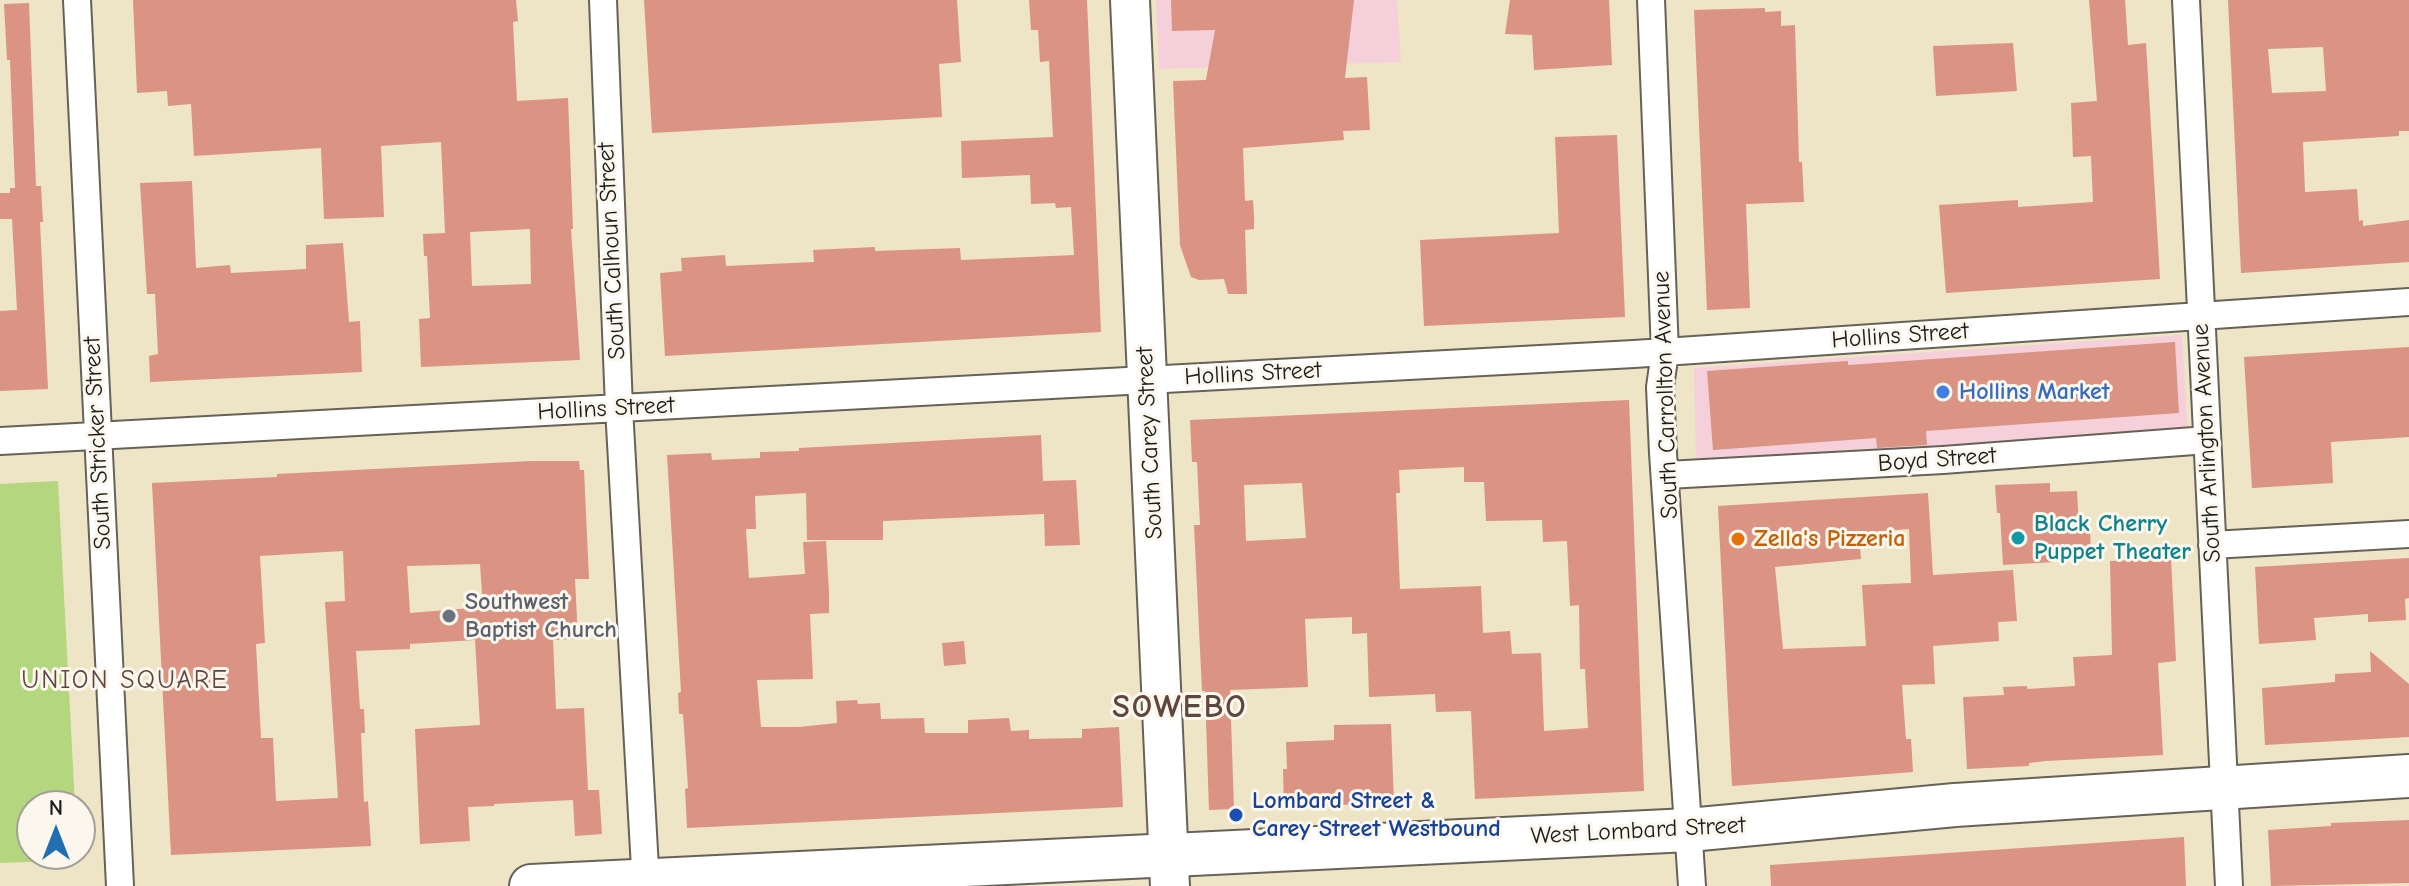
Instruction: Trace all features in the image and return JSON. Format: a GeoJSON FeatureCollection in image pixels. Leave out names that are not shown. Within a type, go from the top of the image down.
{"type":"FeatureCollection","features":[{"type":"Feature","properties":{"kind":"main road","name":"South Carey Street"},"geometry":{"type":"LineString","coordinates":[[1130,0],[1169,870]]}},
{"type":"Feature","properties":{"kind":"main road","name":"West Lombard Street"},"geometry":{"type":"LineString","coordinates":[[531,886],[1169,870],[1689,830],[1955,805],[2409,776]]}},
{"type":"Feature","properties":{"kind":"street","name":"South Stricker Street"},"geometry":{"type":"LineString","coordinates":[[77,0],[120,886]]}},
{"type":"Feature","properties":{"kind":"street","name":"South Calhoun Street"},"geometry":{"type":"LineString","coordinates":[[603,0],[619,408],[646,883]]}},
{"type":"Feature","properties":{"kind":"street","name":"South Carrollton Avenue"},"geometry":{"type":"LineString","coordinates":[[1651,0],[1665,352],[1660,387],[1692,886]]}},
{"type":"Feature","properties":{"kind":"street","name":"South Arlington Avenue"},"geometry":{"type":"LineString","coordinates":[[2186,0],[2229,886]]}},
{"type":"Feature","properties":{"kind":"street","name":"Hollins Street"},"geometry":{"type":"LineString","coordinates":[[0,441],[1665,352],[2409,302]]}},
{"type":"Feature","properties":{"kind":"street","name":"Boyd Street"},"geometry":{"type":"LineString","coordinates":[[1667,475],[1943,460],[2207,440]]}},
{"type":"Feature","properties":{"kind":"street"},"geometry":{"type":"LineString","coordinates":[[2212,545],[2409,534]]}},
{"type":"Feature","properties":{"kind":"shaded area"},"geometry":{"type":"Polygon","coordinates":[[[1156,0],[1397,0],[1401,62],[1159,69],[1156,0]]]}},
{"type":"Feature","properties":{"kind":"shaded area","name":"Hollins Market"},"geometry":{"type":"Polygon","coordinates":[[[2182,335],[2188,436],[1696,464],[1694,368],[2182,335]]]}},
{"type":"Feature","properties":{"kind":"green space","name":"UNION SQUARE"},"geometry":{"type":"Polygon","coordinates":[[[58,481],[74,790],[16,790],[16,862],[0,863],[0,484],[58,481]]]}},
{"type":"Feature","properties":{"kind":"building"},"geometry":{"type":"Polygon","coordinates":[[[133,0],[516,0],[518,21],[513,22],[517,101],[568,98],[571,229],[580,360],[421,367],[419,319],[430,318],[423,234],[445,233],[441,142],[381,146],[384,217],[324,219],[321,148],[194,156],[191,104],[168,106],[167,91],[137,93],[133,0]],[[530,229],[470,232],[472,286],[531,284],[530,229]]]}},
{"type":"Feature","properties":{"kind":"building"},"geometry":{"type":"Polygon","coordinates":[[[644,0],[957,0],[961,62],[939,64],[942,117],[652,133],[644,0]]]}},
{"type":"Feature","properties":{"kind":"building"},"geometry":{"type":"Polygon","coordinates":[[[1029,0],[1087,0],[1101,332],[665,356],[660,273],[682,271],[681,258],[725,255],[726,266],[814,262],[813,250],[875,247],[875,251],[960,248],[961,260],[1074,255],[1071,207],[1056,208],[1055,203],[1031,204],[1030,175],[962,178],[961,141],[1053,137],[1049,61],[1040,62],[1038,30],[1031,30],[1029,0]]]}},
{"type":"Feature","properties":{"kind":"building"},"geometry":{"type":"Polygon","coordinates":[[[1171,0],[1354,0],[1345,78],[1367,77],[1370,130],[1343,131],[1344,140],[1243,148],[1245,201],[1253,200],[1254,216],[1254,229],[1245,230],[1247,294],[1228,294],[1224,279],[1199,280],[1191,277],[1180,245],[1173,81],[1206,80],[1215,30],[1172,31],[1171,0]]]}},
{"type":"Feature","properties":{"kind":"building"},"geometry":{"type":"Polygon","coordinates":[[[1510,0],[1609,0],[1612,65],[1534,70],[1532,35],[1505,34],[1510,0]]]}},
{"type":"Feature","properties":{"kind":"building"},"geometry":{"type":"Polygon","coordinates":[[[2089,0],[2125,0],[2128,45],[2146,43],[2160,279],[1946,293],[1939,205],[2018,200],[2018,207],[2093,202],[2091,156],[2073,157],[2071,103],[2097,101],[2089,0]]]}},
{"type":"Feature","properties":{"kind":"building"},"geometry":{"type":"Polygon","coordinates":[[[2228,0],[2409,0],[2409,131],[2399,131],[2399,136],[2303,142],[2305,192],[2357,189],[2359,221],[2363,220],[2363,226],[2409,220],[2409,262],[2241,273],[2228,0]],[[2323,47],[2268,49],[2272,93],[2326,91],[2323,47]]]}},
{"type":"Feature","properties":{"kind":"building"},"geometry":{"type":"Polygon","coordinates":[[[29,3],[36,186],[41,186],[43,222],[40,222],[48,389],[0,391],[0,311],[17,310],[12,219],[0,219],[0,193],[10,193],[10,188],[15,188],[10,60],[7,60],[4,4],[29,3]]]}},
{"type":"Feature","properties":{"kind":"building"},"geometry":{"type":"Polygon","coordinates":[[[1765,8],[1765,12],[1781,11],[1781,26],[1795,25],[1799,162],[1802,162],[1804,202],[1746,204],[1750,308],[1707,310],[1694,10],[1765,8]]]}},
{"type":"Feature","properties":{"kind":"building"},"geometry":{"type":"Polygon","coordinates":[[[2013,43],[2017,91],[1936,96],[1933,46],[2013,43]]]}},
{"type":"Feature","properties":{"kind":"building"},"geometry":{"type":"Polygon","coordinates":[[[1617,135],[1625,317],[1424,326],[1420,240],[1559,233],[1555,137],[1617,135]]]}},
{"type":"Feature","properties":{"kind":"building"},"geometry":{"type":"Polygon","coordinates":[[[192,181],[196,268],[230,265],[231,273],[306,269],[306,245],[343,243],[349,322],[360,321],[362,372],[150,382],[149,356],[158,354],[155,294],[147,294],[140,183],[192,181]]]}},
{"type":"Feature","properties":{"kind":"building","name":"Hollins Market"},"geometry":{"type":"Polygon","coordinates":[[[2175,342],[2179,413],[1926,431],[1927,445],[1877,448],[1876,438],[1713,450],[1707,371],[1848,361],[1848,365],[2175,342]]]}},
{"type":"Feature","properties":{"kind":"building"},"geometry":{"type":"Polygon","coordinates":[[[2409,347],[2409,437],[2331,442],[2333,483],[2252,488],[2244,357],[2409,347]]]}},
{"type":"Feature","properties":{"kind":"building"},"geometry":{"type":"Polygon","coordinates":[[[1629,400],[1644,791],[1475,799],[1471,711],[1436,712],[1435,694],[1369,697],[1367,633],[1352,634],[1352,617],[1305,619],[1308,687],[1230,690],[1234,809],[1209,810],[1194,525],[1200,525],[1197,462],[1192,462],[1190,420],[1629,400]],[[1464,467],[1399,470],[1400,493],[1396,493],[1400,589],[1481,586],[1483,633],[1510,631],[1512,654],[1541,653],[1544,731],[1588,728],[1585,669],[1580,669],[1579,605],[1570,606],[1567,541],[1543,542],[1542,520],[1486,521],[1484,482],[1464,482],[1464,467]],[[1302,483],[1244,485],[1246,541],[1306,538],[1302,483]]]}},
{"type":"Feature","properties":{"kind":"building"},"geometry":{"type":"Polygon","coordinates":[[[1041,435],[1043,481],[1076,480],[1080,545],[1045,546],[1044,514],[883,521],[883,540],[807,540],[806,493],[755,496],[756,529],[746,529],[749,578],[805,574],[803,542],[826,541],[829,592],[829,613],[810,614],[813,679],[757,680],[761,727],[837,723],[836,701],[857,700],[858,704],[880,703],[881,719],[924,718],[925,733],[968,733],[968,720],[1009,718],[1011,731],[1029,730],[1029,739],[1082,738],[1082,729],[1119,727],[1123,807],[687,828],[685,789],[688,788],[683,714],[679,714],[678,693],[681,692],[667,455],[711,453],[712,460],[760,458],[760,452],[799,451],[799,448],[1041,435]]]}},
{"type":"Feature","properties":{"kind":"building"},"geometry":{"type":"Polygon","coordinates":[[[579,461],[580,470],[584,470],[589,579],[575,579],[578,639],[553,640],[556,709],[584,708],[588,790],[599,790],[602,834],[575,836],[573,800],[494,804],[468,807],[470,841],[420,844],[415,729],[480,725],[475,640],[410,644],[410,649],[356,651],[360,709],[364,709],[365,733],[361,733],[364,802],[368,801],[371,846],[171,855],[152,483],[277,477],[277,474],[579,461]],[[343,551],[260,556],[265,643],[256,644],[261,738],[273,738],[276,801],[338,798],[325,602],[345,601],[343,551]],[[480,564],[407,566],[410,613],[483,607],[480,564]]]}},
{"type":"Feature","properties":{"kind":"building"},"geometry":{"type":"Polygon","coordinates":[[[2050,483],[2050,492],[2077,491],[2079,527],[2090,526],[2091,556],[2003,565],[1995,485],[2050,483]]]}},
{"type":"Feature","properties":{"kind":"building"},"geometry":{"type":"Polygon","coordinates":[[[1928,493],[1933,575],[2013,570],[2017,621],[1998,622],[1999,641],[1933,646],[1935,684],[1902,685],[1906,739],[1911,739],[1913,772],[1732,786],[1718,506],[1928,493]],[[1909,529],[1859,533],[1861,559],[1775,567],[1783,649],[1866,646],[1862,585],[1911,583],[1909,529]]]}},
{"type":"Feature","properties":{"kind":"building"},"geometry":{"type":"Polygon","coordinates":[[[2171,558],[2176,661],[2158,663],[2163,755],[1967,769],[1963,697],[2004,695],[2003,687],[2075,686],[2073,657],[2112,655],[2110,561],[2171,558]]]}},
{"type":"Feature","properties":{"kind":"building"},"geometry":{"type":"Polygon","coordinates":[[[2409,558],[2406,620],[2368,622],[2368,614],[2314,618],[2316,640],[2259,644],[2255,567],[2409,558]]]}},
{"type":"Feature","properties":{"kind":"building"},"geometry":{"type":"Polygon","coordinates":[[[964,641],[966,664],[944,666],[942,643],[964,641]]]}},
{"type":"Feature","properties":{"kind":"building"},"geometry":{"type":"Polygon","coordinates":[[[2370,651],[2409,684],[2409,737],[2265,745],[2262,688],[2335,682],[2335,674],[2371,672],[2370,651]]]}},
{"type":"Feature","properties":{"kind":"building"},"geometry":{"type":"Polygon","coordinates":[[[1391,724],[1394,803],[1284,807],[1286,742],[1334,740],[1334,725],[1391,724]]]}},
{"type":"Feature","properties":{"kind":"building"},"geometry":{"type":"Polygon","coordinates":[[[2409,820],[2409,883],[2271,886],[2268,830],[2331,826],[2331,823],[2409,820]]]}},
{"type":"Feature","properties":{"kind":"building"},"geometry":{"type":"Polygon","coordinates":[[[2184,837],[2186,886],[1771,886],[1770,865],[2184,837]]]}},
{"type":"Feature","properties":{"kind":"place","name":"Hollins Market"},"geometry":{"type":"Point","coordinates":[1943,392]}},
{"type":"Feature","properties":{"kind":"place","name":"Black Cherry Puppet Theater"},"geometry":{"type":"Point","coordinates":[2018,538]}},
{"type":"Feature","properties":{"kind":"place","name":"Zella's Pizzeria"},"geometry":{"type":"Point","coordinates":[1738,539]}},
{"type":"Feature","properties":{"kind":"place","name":"Southwest Baptist Church"},"geometry":{"type":"Point","coordinates":[449,616]}},
{"type":"Feature","properties":{"kind":"place","name":"Lombard Street & Carey Street Westbound"},"geometry":{"type":"Point","coordinates":[1236,815]}},
{"type":"Feature","properties":{"kind":"district","name":"UNION SQUARE"},"geometry":{"type":"Point","coordinates":[125,681]}},
{"type":"Feature","properties":{"kind":"district","name":"SOWEBO"},"geometry":{"type":"Point","coordinates":[1180,708]}}]}
